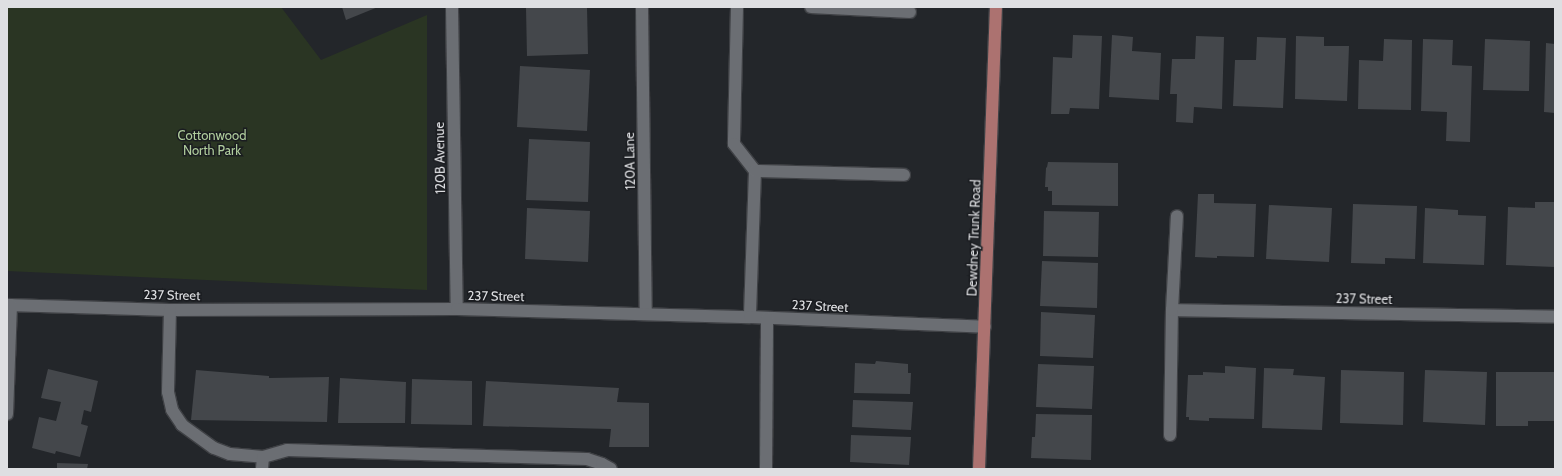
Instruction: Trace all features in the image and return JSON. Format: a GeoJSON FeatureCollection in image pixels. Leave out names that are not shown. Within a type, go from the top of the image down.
{"type":"FeatureCollection","features":[{"type":"Feature","properties":{"kind":"main road","name":"Dewdney Trunk Road"},"geometry":{"type":"LineString","coordinates":[[980,469],[996,7]]}},
{"type":"Feature","properties":{"kind":"street","name":"120B Avenue"},"geometry":{"type":"LineString","coordinates":[[452,7],[457,309]]}},
{"type":"Feature","properties":{"kind":"street","name":"120A Lane"},"geometry":{"type":"LineString","coordinates":[[642,7],[646,314]]}},
{"type":"Feature","properties":{"kind":"street"},"geometry":{"type":"LineString","coordinates":[[737,7],[734,144],[755,171],[750,317]]}},
{"type":"Feature","properties":{"kind":"street"},"geometry":{"type":"LineString","coordinates":[[811,7],[910,12]]}},
{"type":"Feature","properties":{"kind":"street"},"geometry":{"type":"LineString","coordinates":[[755,171],[904,175]]}},
{"type":"Feature","properties":{"kind":"street"},"geometry":{"type":"LineString","coordinates":[[1170,435],[1172,310],[1176,216]]}},
{"type":"Feature","properties":{"kind":"street","name":"237 Street"},"geometry":{"type":"LineString","coordinates":[[9,305],[170,310],[457,309],[750,317],[985,327]]}},
{"type":"Feature","properties":{"kind":"street"},"geometry":{"type":"LineString","coordinates":[[7,414],[9,305]]}},
{"type":"Feature","properties":{"kind":"street"},"geometry":{"type":"LineString","coordinates":[[170,310],[168,392],[172,410],[182,425],[214,448],[230,454],[263,456],[287,450],[579,459],[602,464],[611,469]]}},
{"type":"Feature","properties":{"kind":"street","name":"237 Street"},"geometry":{"type":"LineString","coordinates":[[1172,310],[1555,317]]}},
{"type":"Feature","properties":{"kind":"street"},"geometry":{"type":"LineString","coordinates":[[766,469],[767,318]]}},
{"type":"Feature","properties":{"kind":"street"},"geometry":{"type":"LineString","coordinates":[[262,469],[263,456]]}},
{"type":"Feature","properties":{"kind":"green space","name":"Cottonwood North Park"},"geometry":{"type":"Polygon","coordinates":[[[7,7],[281,7],[321,60],[427,15],[427,290],[7,271],[7,7]]]}},
{"type":"Feature","properties":{"kind":"building"},"geometry":{"type":"Polygon","coordinates":[[[342,7],[378,7],[346,20],[342,7]]]}},
{"type":"Feature","properties":{"kind":"building"},"geometry":{"type":"Polygon","coordinates":[[[587,7],[588,54],[527,56],[526,8],[587,7]]]}},
{"type":"Feature","properties":{"kind":"building"},"geometry":{"type":"Polygon","coordinates":[[[1073,35],[1102,36],[1099,109],[1070,108],[1069,114],[1051,114],[1053,57],[1072,58],[1073,35]]]}},
{"type":"Feature","properties":{"kind":"building"},"geometry":{"type":"Polygon","coordinates":[[[1112,35],[1133,37],[1132,51],[1161,53],[1159,100],[1109,97],[1112,35]]]}},
{"type":"Feature","properties":{"kind":"building"},"geometry":{"type":"Polygon","coordinates":[[[1196,36],[1224,37],[1222,109],[1194,107],[1193,123],[1176,122],[1177,94],[1170,94],[1172,59],[1195,59],[1196,36]]]}},
{"type":"Feature","properties":{"kind":"building"},"geometry":{"type":"Polygon","coordinates":[[[1296,36],[1324,37],[1324,46],[1349,46],[1347,101],[1295,99],[1296,36]]]}},
{"type":"Feature","properties":{"kind":"building"},"geometry":{"type":"Polygon","coordinates":[[[1257,37],[1286,38],[1283,108],[1233,106],[1235,60],[1256,60],[1257,37]]]}},
{"type":"Feature","properties":{"kind":"building"},"geometry":{"type":"Polygon","coordinates":[[[1384,39],[1412,40],[1411,110],[1358,109],[1359,60],[1383,61],[1384,39]]]}},
{"type":"Feature","properties":{"kind":"building"},"geometry":{"type":"Polygon","coordinates":[[[1423,39],[1453,40],[1452,65],[1472,66],[1470,142],[1446,141],[1447,112],[1421,111],[1423,39]]]}},
{"type":"Feature","properties":{"kind":"building"},"geometry":{"type":"Polygon","coordinates":[[[1485,39],[1530,41],[1529,91],[1483,90],[1485,39]]]}},
{"type":"Feature","properties":{"kind":"building"},"geometry":{"type":"Polygon","coordinates":[[[1546,43],[1555,44],[1555,113],[1544,112],[1546,43]]]}},
{"type":"Feature","properties":{"kind":"building"},"geometry":{"type":"Polygon","coordinates":[[[520,66],[590,70],[587,131],[517,127],[520,66]]]}},
{"type":"Feature","properties":{"kind":"building"},"geometry":{"type":"Polygon","coordinates":[[[529,139],[590,142],[588,202],[526,200],[529,139]]]}},
{"type":"Feature","properties":{"kind":"building"},"geometry":{"type":"Polygon","coordinates":[[[1048,162],[1118,163],[1118,206],[1052,205],[1052,191],[1048,191],[1048,187],[1045,187],[1046,168],[1048,162]]]}},
{"type":"Feature","properties":{"kind":"building"},"geometry":{"type":"Polygon","coordinates":[[[1198,194],[1214,194],[1214,203],[1256,204],[1254,257],[1195,257],[1198,194]]]}},
{"type":"Feature","properties":{"kind":"building"},"geometry":{"type":"Polygon","coordinates":[[[1535,202],[1555,202],[1555,267],[1506,265],[1508,207],[1535,208],[1535,202]]]}},
{"type":"Feature","properties":{"kind":"building"},"geometry":{"type":"Polygon","coordinates":[[[1353,204],[1417,206],[1415,259],[1385,258],[1385,264],[1351,263],[1353,204]]]}},
{"type":"Feature","properties":{"kind":"building"},"geometry":{"type":"Polygon","coordinates":[[[1269,205],[1332,208],[1329,262],[1266,259],[1269,205]]]}},
{"type":"Feature","properties":{"kind":"building"},"geometry":{"type":"Polygon","coordinates":[[[527,208],[590,211],[588,262],[525,259],[527,208]]]}},
{"type":"Feature","properties":{"kind":"building"},"geometry":{"type":"Polygon","coordinates":[[[1425,208],[1458,210],[1458,215],[1486,216],[1484,265],[1423,263],[1425,208]]]}},
{"type":"Feature","properties":{"kind":"building"},"geometry":{"type":"Polygon","coordinates":[[[1044,211],[1099,212],[1098,257],[1043,256],[1044,211]]]}},
{"type":"Feature","properties":{"kind":"building"},"geometry":{"type":"Polygon","coordinates":[[[1042,261],[1098,263],[1097,308],[1040,306],[1042,261]]]}},
{"type":"Feature","properties":{"kind":"building"},"geometry":{"type":"Polygon","coordinates":[[[1041,312],[1095,315],[1093,358],[1040,356],[1041,312]]]}},
{"type":"Feature","properties":{"kind":"building"},"geometry":{"type":"Polygon","coordinates":[[[876,361],[908,364],[908,373],[911,373],[910,394],[854,393],[855,363],[875,364],[876,361]]]}},
{"type":"Feature","properties":{"kind":"building"},"geometry":{"type":"Polygon","coordinates":[[[1038,364],[1094,366],[1092,409],[1036,407],[1038,364]]]}},
{"type":"Feature","properties":{"kind":"building"},"geometry":{"type":"Polygon","coordinates":[[[1225,366],[1256,368],[1254,419],[1209,418],[1209,421],[1189,420],[1189,417],[1186,417],[1188,375],[1203,375],[1203,372],[1225,373],[1225,366]]]}},
{"type":"Feature","properties":{"kind":"building"},"geometry":{"type":"Polygon","coordinates":[[[1264,368],[1294,369],[1293,375],[1325,377],[1322,430],[1262,428],[1264,368]]]}},
{"type":"Feature","properties":{"kind":"building"},"geometry":{"type":"Polygon","coordinates":[[[48,369],[98,381],[91,412],[84,410],[81,424],[88,426],[80,457],[56,451],[55,454],[32,448],[39,417],[56,421],[61,402],[41,398],[48,369]]]}},
{"type":"Feature","properties":{"kind":"building"},"geometry":{"type":"Polygon","coordinates":[[[196,370],[269,376],[269,378],[329,377],[327,422],[191,420],[196,370]]]}},
{"type":"Feature","properties":{"kind":"building"},"geometry":{"type":"Polygon","coordinates":[[[1341,370],[1404,372],[1403,425],[1340,423],[1341,370]]]}},
{"type":"Feature","properties":{"kind":"building"},"geometry":{"type":"Polygon","coordinates":[[[1425,370],[1487,372],[1485,425],[1423,422],[1425,370]]]}},
{"type":"Feature","properties":{"kind":"building"},"geometry":{"type":"Polygon","coordinates":[[[1496,372],[1555,372],[1555,421],[1528,421],[1528,426],[1496,426],[1496,372]]]}},
{"type":"Feature","properties":{"kind":"building"},"geometry":{"type":"Polygon","coordinates":[[[340,378],[406,382],[405,423],[338,423],[340,378]]]}},
{"type":"Feature","properties":{"kind":"building"},"geometry":{"type":"Polygon","coordinates":[[[412,379],[472,381],[472,425],[411,424],[412,379]]]}},
{"type":"Feature","properties":{"kind":"building"},"geometry":{"type":"Polygon","coordinates":[[[486,381],[619,388],[617,402],[649,403],[649,447],[609,447],[611,429],[483,426],[486,381]]]}},
{"type":"Feature","properties":{"kind":"building"},"geometry":{"type":"Polygon","coordinates":[[[853,400],[913,402],[911,430],[852,427],[853,400]]]}},
{"type":"Feature","properties":{"kind":"building"},"geometry":{"type":"Polygon","coordinates":[[[1036,414],[1092,415],[1091,460],[1031,458],[1032,437],[1035,437],[1036,414]]]}},
{"type":"Feature","properties":{"kind":"building"},"geometry":{"type":"Polygon","coordinates":[[[851,435],[911,437],[909,465],[850,462],[851,435]]]}},
{"type":"Feature","properties":{"kind":"building"},"geometry":{"type":"Polygon","coordinates":[[[57,463],[88,464],[87,469],[57,469],[57,463]]]}}]}
